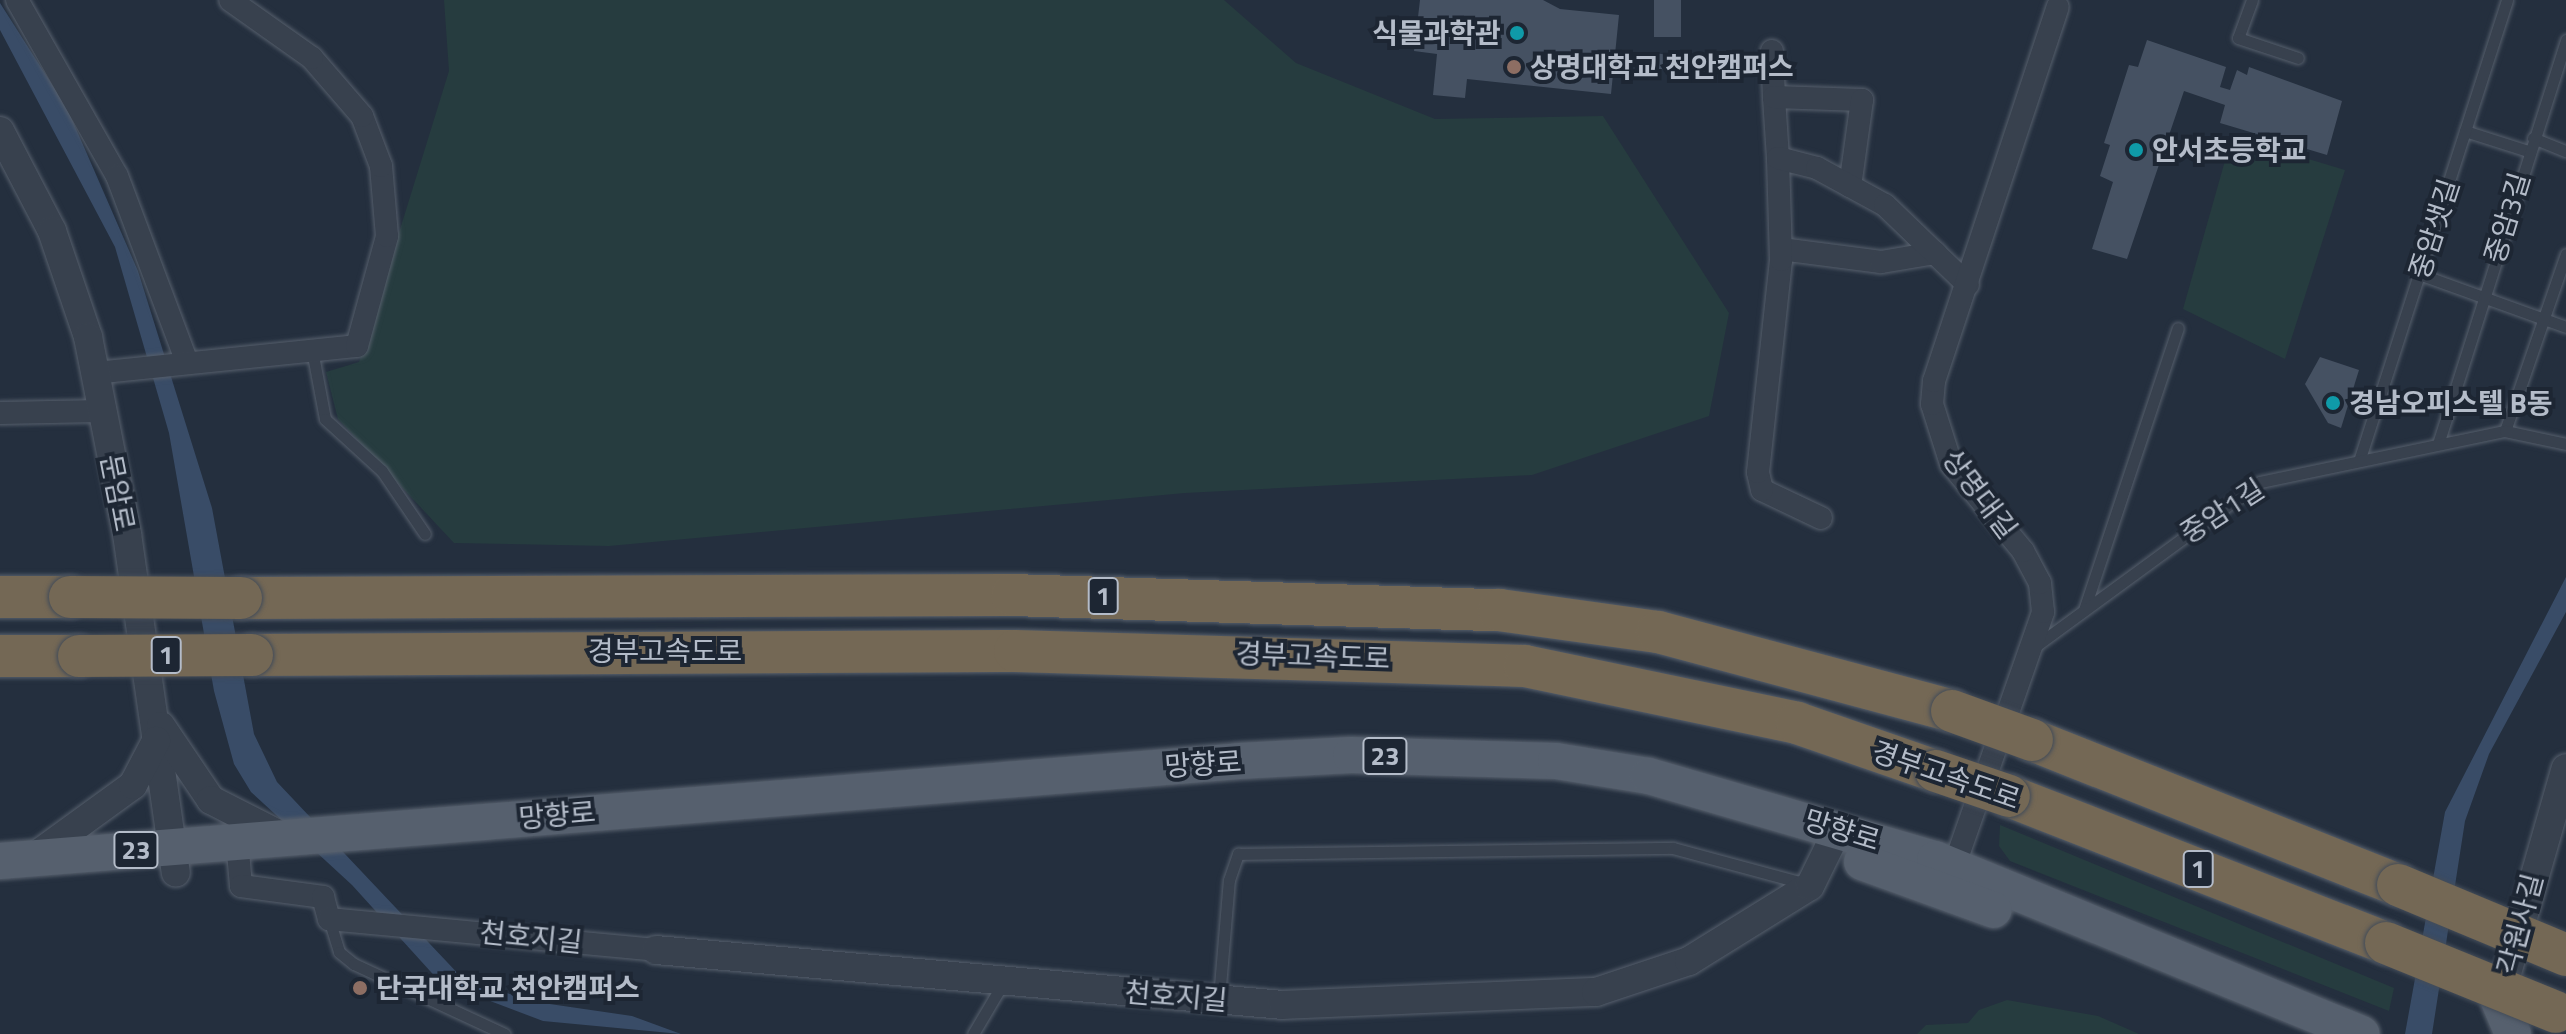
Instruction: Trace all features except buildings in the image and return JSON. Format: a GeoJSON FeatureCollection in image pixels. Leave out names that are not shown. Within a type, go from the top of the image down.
{"type":"FeatureCollection","features":[{"type":"Feature","properties":{"kind":"highway","name":"경부고속도로"},"geometry":{"type":"LineString","coordinates":[[0,597],[1012,595],[1499,610],[1658,632],[1952,711],[2398,885],[2566,955]]}},
{"type":"Feature","properties":{"kind":"highway","name":"경부고속도로"},"geometry":{"type":"LineString","coordinates":[[0,656],[1015,651],[1525,666],[1797,723],[2009,796],[2561,1014]]}},
{"type":"Feature","properties":{"kind":"main road","name":"망향로"},"geometry":{"type":"LineString","coordinates":[[0,886],[266,846],[373,842],[1232,783],[1423,775],[1642,796],[1834,840],[1950,878],[2362,1034]]}},
{"type":"Feature","properties":{"kind":"main road","name":"망향로"},"geometry":{"type":"LineString","coordinates":[[14,860],[174,859]]}},
{"type":"Feature","properties":{"kind":"main road","name":"망향로"},"geometry":{"type":"LineString","coordinates":[[1950,878],[2299,1034]]}},
{"type":"Feature","properties":{"kind":"main road"},"geometry":{"type":"LineString","coordinates":[[2494,1018],[2513,1034]]}},
{"type":"Feature","properties":{"kind":"street"},"geometry":{"type":"LineString","coordinates":[[17,0],[117,176],[179,363]]}},
{"type":"Feature","properties":{"kind":"street"},"geometry":{"type":"LineString","coordinates":[[95,373],[357,346],[387,236],[381,166],[362,116],[312,58],[230,0]]}},
{"type":"Feature","properties":{"kind":"street","name":"상명대길"},"geometry":{"type":"LineString","coordinates":[[1950,878],[2037,645],[2040,583],[2023,551],[1951,464],[1932,404],[2059,3]]}},
{"type":"Feature","properties":{"kind":"street"},"geometry":{"type":"LineString","coordinates":[[1772,51],[1781,249],[1758,472],[1762,490],[1821,518]]}},
{"type":"Feature","properties":{"kind":"street"},"geometry":{"type":"LineString","coordinates":[[1774,97],[1862,100],[1850,186]]}},
{"type":"Feature","properties":{"kind":"street","name":"문암로"},"geometry":{"type":"LineString","coordinates":[[0,131],[52,231],[95,373],[174,859]]}},
{"type":"Feature","properties":{"kind":"street"},"geometry":{"type":"LineString","coordinates":[[1778,158],[1850,186],[1885,205],[1968,285]]}},
{"type":"Feature","properties":{"kind":"street"},"geometry":{"type":"LineString","coordinates":[[1781,249],[1881,262],[1935,253]]}},
{"type":"Feature","properties":{"kind":"street"},"geometry":{"type":"LineString","coordinates":[[0,413],[102,411]]}},
{"type":"Feature","properties":{"kind":"street"},"geometry":{"type":"LineString","coordinates":[[151,707],[211,800],[266,846],[241,886],[323,897],[338,919]]}},
{"type":"Feature","properties":{"kind":"street"},"geometry":{"type":"LineString","coordinates":[[14,860],[104,812],[133,785],[156,741]]}},
{"type":"Feature","properties":{"kind":"street","name":"각원사길"},"geometry":{"type":"LineString","coordinates":[[2494,1018],[2566,768]]}},
{"type":"Feature","properties":{"kind":"street","name":"천호지길"},"geometry":{"type":"LineString","coordinates":[[338,919],[1219,1000],[1388,1004],[1596,992],[1689,961],[1810,886],[1834,840]]}},
{"type":"Feature","properties":{"kind":"lane"},"geometry":{"type":"LineString","coordinates":[[2252,0],[2238,38],[2298,58]]}},
{"type":"Feature","properties":{"kind":"lane","name":"중암샛길"},"geometry":{"type":"LineString","coordinates":[[2360,458],[2507,0]]}},
{"type":"Feature","properties":{"kind":"lane","name":"중암3길"},"geometry":{"type":"LineString","coordinates":[[2482,298],[2566,40]]}},
{"type":"Feature","properties":{"kind":"lane"},"geometry":{"type":"LineString","coordinates":[[2465,131],[2528,151]]}},
{"type":"Feature","properties":{"kind":"lane"},"geometry":{"type":"LineString","coordinates":[[2533,138],[2566,151]]}},
{"type":"Feature","properties":{"kind":"lane"},"geometry":{"type":"LineString","coordinates":[[2505,431],[2566,254]]}},
{"type":"Feature","properties":{"kind":"lane","name":"중암3길"},"geometry":{"type":"LineString","coordinates":[[2419,274],[2566,327]]}},
{"type":"Feature","properties":{"kind":"lane"},"geometry":{"type":"LineString","coordinates":[[2438,444],[2482,298]]}},
{"type":"Feature","properties":{"kind":"lane"},"geometry":{"type":"LineString","coordinates":[[2083,611],[2178,328]]}},
{"type":"Feature","properties":{"kind":"lane"},"geometry":{"type":"LineString","coordinates":[[312,350],[325,419],[382,471],[425,534]]}},
{"type":"Feature","properties":{"kind":"lane","name":"중암1길"},"geometry":{"type":"LineString","coordinates":[[2037,645],[2260,482],[2360,458],[2505,431],[2566,444]]}},
{"type":"Feature","properties":{"kind":"lane"},"geometry":{"type":"LineString","coordinates":[[1219,1000],[1229,880],[1238,854],[1673,848],[1810,886]]}},
{"type":"Feature","properties":{"kind":"lane"},"geometry":{"type":"LineString","coordinates":[[338,919],[339,952],[354,964],[505,1034]]}},
{"type":"Feature","properties":{"kind":"lane"},"geometry":{"type":"LineString","coordinates":[[973,1034],[1004,980]]}},
{"type":"Feature","properties":{"kind":"green space"},"geometry":{"type":"Polygon","coordinates":[[[444,0],[1224,0],[1296,63],[1435,119],[1603,116],[1729,313],[1709,416],[1532,475],[1185,493],[609,546],[454,543],[338,419],[326,372],[359,362],[449,71],[444,0]]]}},
{"type":"Feature","properties":{"kind":"green space"},"geometry":{"type":"Polygon","coordinates":[[[2232,136],[2345,170],[2285,359],[2183,309],[2232,136]]]}},
{"type":"Feature","properties":{"kind":"green space"},"geometry":{"type":"Polygon","coordinates":[[[2000,825],[2394,988],[2389,1011],[2010,861],[1999,846],[2000,825]]]}},
{"type":"Feature","properties":{"kind":"green space"},"geometry":{"type":"Polygon","coordinates":[[[2007,1000],[2098,1016],[2139,1034],[1917,1034],[1926,1025],[1968,1023],[1979,1010],[2007,1000]]]}},
{"type":"Feature","properties":{"kind":"water"},"geometry":{"type":"Polygon","coordinates":[[[0,3],[67,108],[138,271],[212,508],[254,734],[277,782],[464,980],[536,1002],[632,1016],[681,1034],[543,1021],[440,982],[352,885],[251,792],[234,764],[214,691],[169,433],[115,247],[0,30],[0,3]]]}},
{"type":"Feature","properties":{"kind":"water"},"geometry":{"type":"Polygon","coordinates":[[[2566,577],[2566,612],[2489,754],[2465,821],[2432,1034],[2405,1034],[2445,812],[2566,577]]]}},
{"type":"Feature","properties":{"kind":"place","name":"식물과학관"},"geometry":{"type":"Point","coordinates":[1517,33]}},
{"type":"Feature","properties":{"kind":"place","name":"상명대학교 천안캠퍼스"},"geometry":{"type":"Point","coordinates":[1514,67]}},
{"type":"Feature","properties":{"kind":"place","name":"안서초등학교"},"geometry":{"type":"Point","coordinates":[2136,150]}},
{"type":"Feature","properties":{"kind":"place","name":"경남오피스텔 B동"},"geometry":{"type":"Point","coordinates":[2333,403]}},
{"type":"Feature","properties":{"kind":"place","name":"단국대학교 천안캠퍼스"},"geometry":{"type":"Point","coordinates":[360,988]}}]}
